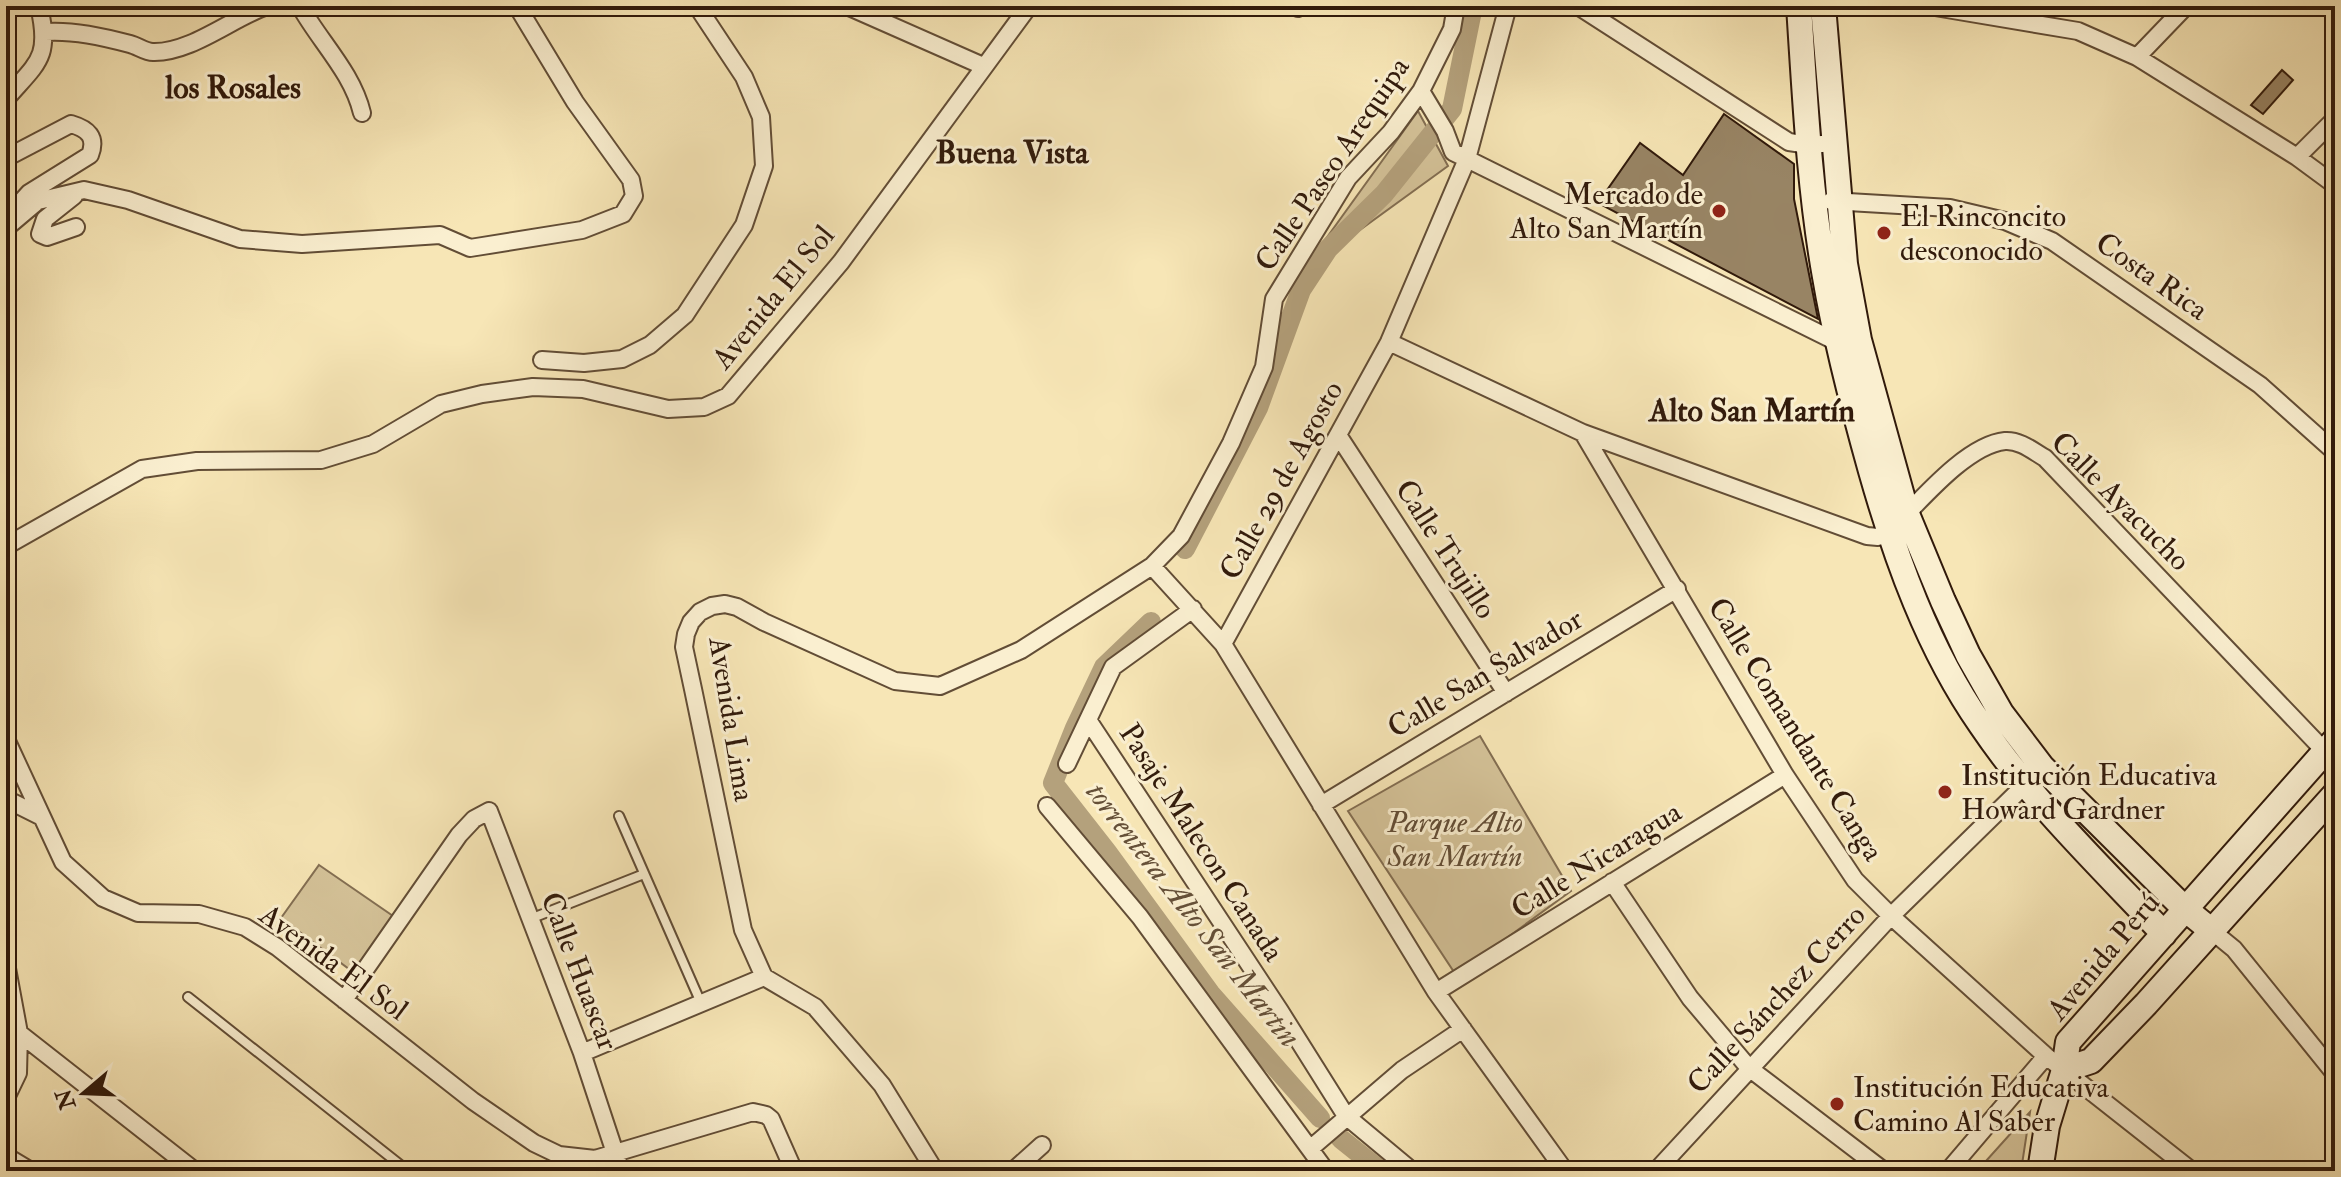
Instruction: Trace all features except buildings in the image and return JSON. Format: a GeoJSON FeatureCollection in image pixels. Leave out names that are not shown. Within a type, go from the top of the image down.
{"type":"FeatureCollection","features":[{"type":"Feature","properties":{"kind":"street"},"geometry":{"type":"LineString","coordinates":[[6,99],[42,55],[45,32],[39,6]]}},
{"type":"Feature","properties":{"kind":"street"},"geometry":{"type":"LineString","coordinates":[[45,32],[66,30],[158,52],[202,38],[267,6]]}},
{"type":"Feature","properties":{"kind":"street"},"geometry":{"type":"LineString","coordinates":[[300,6],[332,50],[359,101],[362,113]]}},
{"type":"Feature","properties":{"kind":"street"},"geometry":{"type":"LineString","coordinates":[[7,226],[38,201],[84,190],[128,200],[240,239],[302,244],[440,235],[470,248],[582,230],[623,214],[634,196],[631,180],[575,102],[517,6]]}},
{"type":"Feature","properties":{"kind":"street"},"geometry":{"type":"LineString","coordinates":[[542,360],[584,363],[622,359],[650,345],[685,315],[744,225],[764,166],[761,117],[744,77],[697,6]]}},
{"type":"Feature","properties":{"kind":"street"},"geometry":{"type":"LineString","coordinates":[[847,6],[983,66]]}},
{"type":"Feature","properties":{"kind":"street","name":"Avenida El Sol"},"geometry":{"type":"LineString","coordinates":[[6,546],[142,469],[197,461],[321,460],[373,444],[441,404],[482,394],[533,387],[583,389],[668,409],[704,407],[728,396],[841,262],[1029,6]]}},
{"type":"Feature","properties":{"kind":"street","name":"Calle Paseo Arequipa"},"geometry":{"type":"LineString","coordinates":[[1152,566],[1181,536],[1231,443],[1264,367],[1274,299],[1348,178],[1391,132],[1421,91],[1452,29],[1456,6]]}},
{"type":"Feature","properties":{"kind":"street","name":"Calle 29 de Agosto"},"geometry":{"type":"LineString","coordinates":[[1223,644],[1389,342],[1467,159],[1508,6]]}},
{"type":"Feature","properties":{"kind":"street"},"geometry":{"type":"LineString","coordinates":[[1578,6],[1789,142],[1809,145],[1835,143]]}},
{"type":"Feature","properties":{"kind":"street"},"geometry":{"type":"LineString","coordinates":[[1799,6],[1814,201],[1889,532],[1919,610],[1947,668],[1979,722],[2024,786],[2164,934]]}},
{"type":"Feature","properties":{"kind":"street"},"geometry":{"type":"LineString","coordinates":[[1823,6],[1841,201],[1848,341],[1907,514],[1968,655],[2001,713],[2042,767],[2185,909],[2234,949],[2335,1074]]}},
{"type":"Feature","properties":{"kind":"street"},"geometry":{"type":"LineString","coordinates":[[1929,6],[1998,13],[2078,31],[2137,57],[2297,157],[2335,185]]}},
{"type":"Feature","properties":{"kind":"street"},"geometry":{"type":"LineString","coordinates":[[2137,57],[2186,6]]}},
{"type":"Feature","properties":{"kind":"street"},"geometry":{"type":"LineString","coordinates":[[1421,91],[1445,131],[1453,152],[1848,341]]}},
{"type":"Feature","properties":{"kind":"street"},"geometry":{"type":"LineString","coordinates":[[2297,157],[2335,119]]}},
{"type":"Feature","properties":{"kind":"street"},"geometry":{"type":"LineString","coordinates":[[6,158],[71,124],[92,136],[94,145],[90,155],[29,193],[7,226]]}},
{"type":"Feature","properties":{"kind":"street"},"geometry":{"type":"LineString","coordinates":[[76,227],[47,237],[40,234],[45,219],[84,190]]}},
{"type":"Feature","properties":{"kind":"street","name":"Costa Rica"},"geometry":{"type":"LineString","coordinates":[[1814,201],[1950,208],[2005,221],[2052,241],[2260,385],[2332,443]]}},
{"type":"Feature","properties":{"kind":"street"},"geometry":{"type":"LineString","coordinates":[[1389,342],[1583,433],[1867,536],[1878,537],[1889,532]]}},
{"type":"Feature","properties":{"kind":"street","name":"Calle Comandante Canga"},"geometry":{"type":"LineString","coordinates":[[1583,433],[1785,775],[1855,880],[2055,1063],[2192,1171]]}},
{"type":"Feature","properties":{"kind":"street","name":"Calle Trujillo"},"geometry":{"type":"LineString","coordinates":[[1338,435],[1506,693]]}},
{"type":"Feature","properties":{"kind":"street","name":"Calle Ayacucho"},"geometry":{"type":"LineString","coordinates":[[1889,532],[1963,461],[1984,448],[2007,441],[2026,446],[2045,458],[2332,751]]}},
{"type":"Feature","properties":{"kind":"street"},"geometry":{"type":"LineString","coordinates":[[1152,566],[1223,644],[1436,992],[1565,1171]]}},
{"type":"Feature","properties":{"kind":"street","name":"Avenida Lima"},"geometry":{"type":"LineString","coordinates":[[764,977],[743,930],[684,647],[691,622],[700,612],[725,604],[737,607],[895,681],[940,686],[1021,650],[1152,566]]}},
{"type":"Feature","properties":{"kind":"street","name":"Calle San Salvador"},"geometry":{"type":"LineString","coordinates":[[1321,805],[1677,589]]}},
{"type":"Feature","properties":{"kind":"street"},"geometry":{"type":"LineString","coordinates":[[1067,764],[1113,667],[1193,609]]}},
{"type":"Feature","properties":{"kind":"street","name":"Pasaje Malecon Canada"},"geometry":{"type":"LineString","coordinates":[[1088,720],[1346,1116],[1412,1171]]}},
{"type":"Feature","properties":{"kind":"street","name":"Avenida El Sol"},"geometry":{"type":"LineString","coordinates":[[6,739],[63,862],[103,898],[138,913],[199,914],[245,927],[277,947],[473,1101],[534,1143],[559,1155],[595,1159]]}},
{"type":"Feature","properties":{"kind":"street","name":"Avenida Perú"},"geometry":{"type":"LineString","coordinates":[[1948,1171],[2055,1063],[2068,1042],[2185,909],[2332,751]]}},
{"type":"Feature","properties":{"kind":"street","name":"Calle Sánchez Cerro"},"geometry":{"type":"LineString","coordinates":[[1656,1171],[1891,916],[2042,767]]}},
{"type":"Feature","properties":{"kind":"street","name":"Calle Nicaragua"},"geometry":{"type":"LineString","coordinates":[[1436,992],[1785,775]]}},
{"type":"Feature","properties":{"kind":"street","name":"Avenida Perú"},"geometry":{"type":"LineString","coordinates":[[2055,1063],[2091,1061],[2335,794]]}},
{"type":"Feature","properties":{"kind":"street"},"geometry":{"type":"LineString","coordinates":[[6,799],[40,816]]}},
{"type":"Feature","properties":{"kind":"street"},"geometry":{"type":"LineString","coordinates":[[1047,806],[1140,917],[1326,1171]]}},
{"type":"Feature","properties":{"kind":"street","name":"Calle Huascar"},"geometry":{"type":"LineString","coordinates":[[344,1000],[459,835],[474,819],[489,811],[582,1053],[621,1171]]}},
{"type":"Feature","properties":{"kind":"street"},"geometry":{"type":"LineString","coordinates":[[1612,882],[1690,998],[1749,1068],[1884,1171]]}},
{"type":"Feature","properties":{"kind":"street"},"geometry":{"type":"LineString","coordinates":[[6,963],[19,1033],[18,1073],[6,1098]]}},
{"type":"Feature","properties":{"kind":"street"},"geometry":{"type":"LineString","coordinates":[[582,1053],[764,977],[815,1007],[882,1085],[935,1171]]}},
{"type":"Feature","properties":{"kind":"street"},"geometry":{"type":"LineString","coordinates":[[2122,984],[2146,1004]]}},
{"type":"Feature","properties":{"kind":"street"},"geometry":{"type":"LineString","coordinates":[[1311,1148],[1402,1070],[1463,1029]]}},
{"type":"Feature","properties":{"kind":"street"},"geometry":{"type":"LineString","coordinates":[[19,1033],[195,1171]]}},
{"type":"Feature","properties":{"kind":"street"},"geometry":{"type":"LineString","coordinates":[[2040,1171],[2055,1063]]}},
{"type":"Feature","properties":{"kind":"street"},"geometry":{"type":"LineString","coordinates":[[576,1171],[595,1159],[746,1113],[759,1112],[775,1125],[794,1171]]}},
{"type":"Feature","properties":{"kind":"street"},"geometry":{"type":"LineString","coordinates":[[1013,1171],[1042,1145]]}},
{"type":"Feature","properties":{"kind":"street"},"geometry":{"type":"LineString","coordinates":[[6,1156],[31,1171]]}},
{"type":"Feature","properties":{"kind":"lane"},"geometry":{"type":"LineString","coordinates":[[619,816],[701,1003]]}},
{"type":"Feature","properties":{"kind":"lane"},"geometry":{"type":"LineString","coordinates":[[530,919],[644,874]]}},
{"type":"Feature","properties":{"kind":"lane"},"geometry":{"type":"LineString","coordinates":[[188,997],[408,1171]]}},
{"type":"Feature","properties":{"kind":"green space"},"geometry":{"type":"Polygon","coordinates":[[[1418,111],[1448,166],[1302,272],[1418,111]]]}},
{"type":"Feature","properties":{"kind":"green space","name":"Parque Alto San Martín"},"geometry":{"type":"Polygon","coordinates":[[[1480,736],[1571,891],[1456,975],[1348,811],[1480,736]]]}},
{"type":"Feature","properties":{"kind":"green space"},"geometry":{"type":"Polygon","coordinates":[[[319,865],[393,916],[353,972],[281,918],[319,865]]]}},
{"type":"Feature","properties":{"kind":"green space"},"geometry":{"type":"Polygon","coordinates":[[[2030,1112],[2021,1171],[1977,1171],[2030,1112]]]}},
{"type":"Feature","properties":{"kind":"waterway","name":"torrentera Alto San Martin"},"geometry":{"type":"LineString","coordinates":[[1185,549],[1258,408],[1301,290],[1328,249],[1384,194],[1452,109],[1473,6]]}},
{"type":"Feature","properties":{"kind":"waterway","name":"torrentera Alto San Martin"},"geometry":{"type":"LineString","coordinates":[[1151,622],[1104,667],[1053,783],[1210,993],[1320,1118]]}},
{"type":"Feature","properties":{"kind":"waterway","name":"torrentera Alto San Martin"},"geometry":{"type":"LineString","coordinates":[[1341,1139],[1381,1171]]}},
{"type":"Feature","properties":{"kind":"place","name":"Mercado de Alto San Martín"},"geometry":{"type":"Point","coordinates":[1719,211]}},
{"type":"Feature","properties":{"kind":"place","name":"El Rinconcito desconocido"},"geometry":{"type":"Point","coordinates":[1884,233]}},
{"type":"Feature","properties":{"kind":"place","name":"Institución Educativa Howard Gardner"},"geometry":{"type":"Point","coordinates":[1945,792]}},
{"type":"Feature","properties":{"kind":"place","name":"Institución Educativa Camino Al Saber"},"geometry":{"type":"Point","coordinates":[1837,1104]}},
{"type":"Feature","properties":{"kind":"district","name":"los Rosales"},"geometry":{"type":"Point","coordinates":[233,87]}},
{"type":"Feature","properties":{"kind":"district","name":"Buena Vista"},"geometry":{"type":"Point","coordinates":[1012,152]}},
{"type":"Feature","properties":{"kind":"district","name":"Alto San Martín"},"geometry":{"type":"Point","coordinates":[1752,410]}}]}
